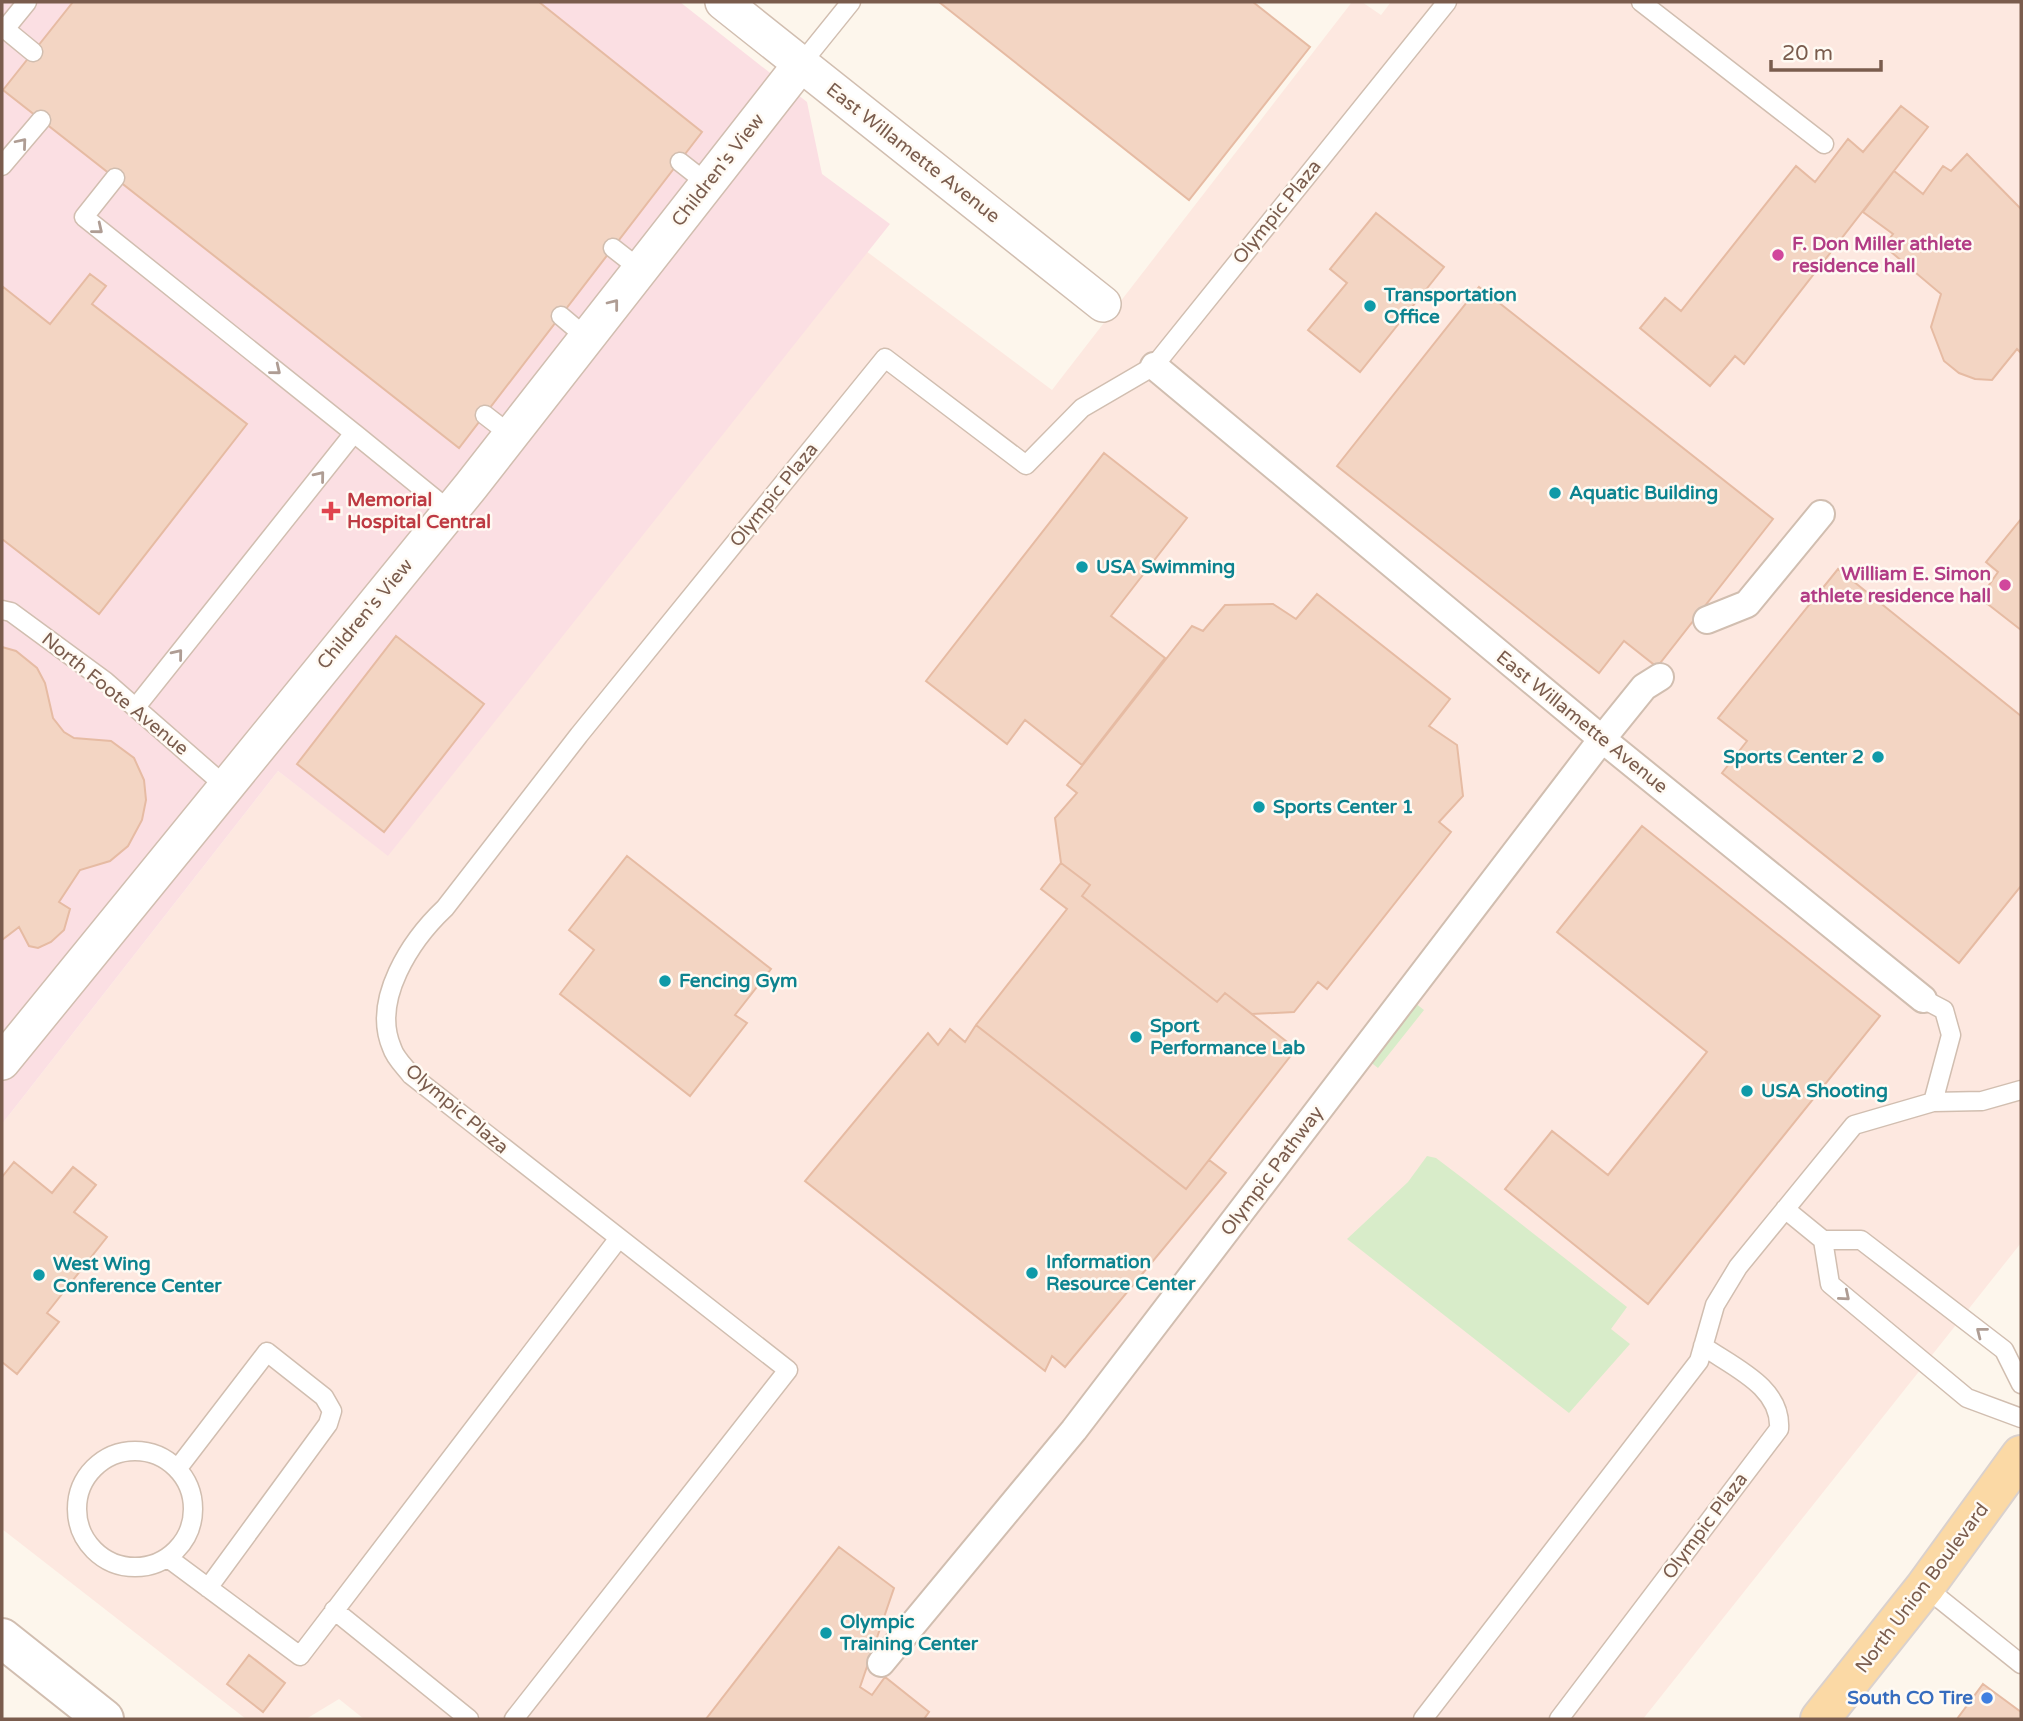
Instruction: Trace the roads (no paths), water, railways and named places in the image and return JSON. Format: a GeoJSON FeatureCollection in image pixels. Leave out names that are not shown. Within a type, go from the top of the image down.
{"type":"FeatureCollection","features":[{"type":"Feature","properties":{"kind":"main road","name":"North Union Boulevard"},"geometry":{"type":"LineString","coordinates":[[1820,1719],[1925,1587],[2021,1455]]}},
{"type":"Feature","properties":{"kind":"street","name":"East Willamette Avenue"},"geometry":{"type":"LineString","coordinates":[[723,2],[1103,304]]}},
{"type":"Feature","properties":{"kind":"street","name":"Children's View"},"geometry":{"type":"LineString","coordinates":[[2,1062],[224,785],[450,511],[498,425],[574,327],[641,270],[801,64]]}},
{"type":"Feature","properties":{"kind":"street","name":"East Willamette Avenue"},"geometry":{"type":"LineString","coordinates":[[1153,366],[1602,739],[1923,999]]}},
{"type":"Feature","properties":{"kind":"street"},"geometry":{"type":"LineString","coordinates":[[1707,620],[1747,604],[1821,514]]}},
{"type":"Feature","properties":{"kind":"street","name":"Olympic Pathway"},"geometry":{"type":"LineString","coordinates":[[881,1663],[1074,1430],[1602,739],[1644,687],[1660,677]]}},
{"type":"Feature","properties":{"kind":"street"},"geometry":{"type":"LineString","coordinates":[[5,1647],[104,1719]]}},
{"type":"Feature","properties":{"kind":"lane"},"geometry":{"type":"LineString","coordinates":[[27,2],[4,28],[33,52]]}},
{"type":"Feature","properties":{"kind":"lane"},"geometry":{"type":"LineString","coordinates":[[801,64],[850,2]]}},
{"type":"Feature","properties":{"kind":"lane","name":"Olympic Plaza"},"geometry":{"type":"LineString","coordinates":[[514,1719],[788,1370],[411,1075],[391,1048],[385,1011],[397,973],[432,921],[885,358],[1026,465],[1082,408],[1153,366],[1447,2]]}},
{"type":"Feature","properties":{"kind":"lane"},"geometry":{"type":"LineString","coordinates":[[1641,2],[1824,144]]}},
{"type":"Feature","properties":{"kind":"lane"},"geometry":{"type":"LineString","coordinates":[[2,166],[41,120]]}},
{"type":"Feature","properties":{"kind":"lane"},"geometry":{"type":"LineString","coordinates":[[680,162],[708,184]]}},
{"type":"Feature","properties":{"kind":"lane"},"geometry":{"type":"LineString","coordinates":[[115,178],[84,218],[450,511]]}},
{"type":"Feature","properties":{"kind":"lane"},"geometry":{"type":"LineString","coordinates":[[613,248],[641,270]]}},
{"type":"Feature","properties":{"kind":"lane"},"geometry":{"type":"LineString","coordinates":[[135,707],[354,433]]}},
{"type":"Feature","properties":{"kind":"lane","name":"North Foote Avenue"},"geometry":{"type":"LineString","coordinates":[[2,610],[12,612],[135,707],[224,785]]}},
{"type":"Feature","properties":{"kind":"lane","name":"East Willamette Avenue"},"geometry":{"type":"LineString","coordinates":[[1923,999],[1944,1010],[1951,1035],[1933,1102]]}},
{"type":"Feature","properties":{"kind":"lane"},"geometry":{"type":"LineString","coordinates":[[1423,1719],[1699,1361],[1715,1305],[1738,1267],[1854,1125],[1933,1102],[1982,1101],[2021,1090]]}},
{"type":"Feature","properties":{"kind":"lane"},"geometry":{"type":"LineString","coordinates":[[1785,1209],[1823,1240],[1861,1240],[2004,1350],[2021,1384]]}},
{"type":"Feature","properties":{"kind":"lane"},"geometry":{"type":"LineString","coordinates":[[168,1558],[300,1656],[619,1238]]}},
{"type":"Feature","properties":{"kind":"lane"},"geometry":{"type":"LineString","coordinates":[[1823,1240],[1830,1284],[1967,1398],[2021,1418]]}},
{"type":"Feature","properties":{"kind":"lane","name":"Olympic Plaza"},"geometry":{"type":"LineString","coordinates":[[1559,1719],[1779,1429],[1780,1415],[1774,1399],[1703,1346]]}},
{"type":"Feature","properties":{"kind":"lane"},"geometry":{"type":"LineString","coordinates":[[178,1468],[267,1352],[324,1397],[332,1411],[328,1424],[208,1588]]}},
{"type":"Feature","properties":{"kind":"lane"},"geometry":{"type":"LineString","coordinates":[[142,1450],[161,1456],[178,1468],[188,1482],[194,1515],[190,1532],[181,1547],[168,1558],[149,1566],[129,1567],[109,1562],[93,1549],[82,1532],[76,1513],[79,1492],[88,1474],[103,1460],[121,1451],[142,1450]]}},
{"type":"Feature","properties":{"kind":"lane"},"geometry":{"type":"LineString","coordinates":[[1925,1587],[2021,1664]]}},
{"type":"Feature","properties":{"kind":"lane"},"geometry":{"type":"LineString","coordinates":[[334,1610],[469,1719]]}},
{"type":"Feature","properties":{"kind":"place","name":"F. Don Miller athlete residence hall"},"geometry":{"type":"Point","coordinates":[1778,255]}},
{"type":"Feature","properties":{"kind":"place","name":"Transportation Office"},"geometry":{"type":"Point","coordinates":[1370,306]}},
{"type":"Feature","properties":{"kind":"place","name":"Aquatic Building"},"geometry":{"type":"Point","coordinates":[1555,493]}},
{"type":"Feature","properties":{"kind":"place","name":"Memorial Hospital Central"},"geometry":{"type":"Point","coordinates":[331,511]}},
{"type":"Feature","properties":{"kind":"place","name":"USA Swimming"},"geometry":{"type":"Point","coordinates":[1082,567]}},
{"type":"Feature","properties":{"kind":"place","name":"William E. Simon athlete residence hall"},"geometry":{"type":"Point","coordinates":[2005,585]}},
{"type":"Feature","properties":{"kind":"place","name":"Sports Center 2"},"geometry":{"type":"Point","coordinates":[1878,757]}},
{"type":"Feature","properties":{"kind":"place","name":"Sports Center 1"},"geometry":{"type":"Point","coordinates":[1259,807]}},
{"type":"Feature","properties":{"kind":"place","name":"Fencing Gym"},"geometry":{"type":"Point","coordinates":[665,981]}},
{"type":"Feature","properties":{"kind":"place","name":"Sport Performance Lab"},"geometry":{"type":"Point","coordinates":[1136,1037]}},
{"type":"Feature","properties":{"kind":"place","name":"USA Shooting"},"geometry":{"type":"Point","coordinates":[1747,1091]}},
{"type":"Feature","properties":{"kind":"place","name":"Information Resource Center"},"geometry":{"type":"Point","coordinates":[1032,1273]}},
{"type":"Feature","properties":{"kind":"place","name":"West Wing Conference Center"},"geometry":{"type":"Point","coordinates":[39,1275]}},
{"type":"Feature","properties":{"kind":"place","name":"Olympic Training Center"},"geometry":{"type":"Point","coordinates":[826,1633]}},
{"type":"Feature","properties":{"kind":"place","name":"South CO Tire"},"geometry":{"type":"Point","coordinates":[1987,1698]}}]}
